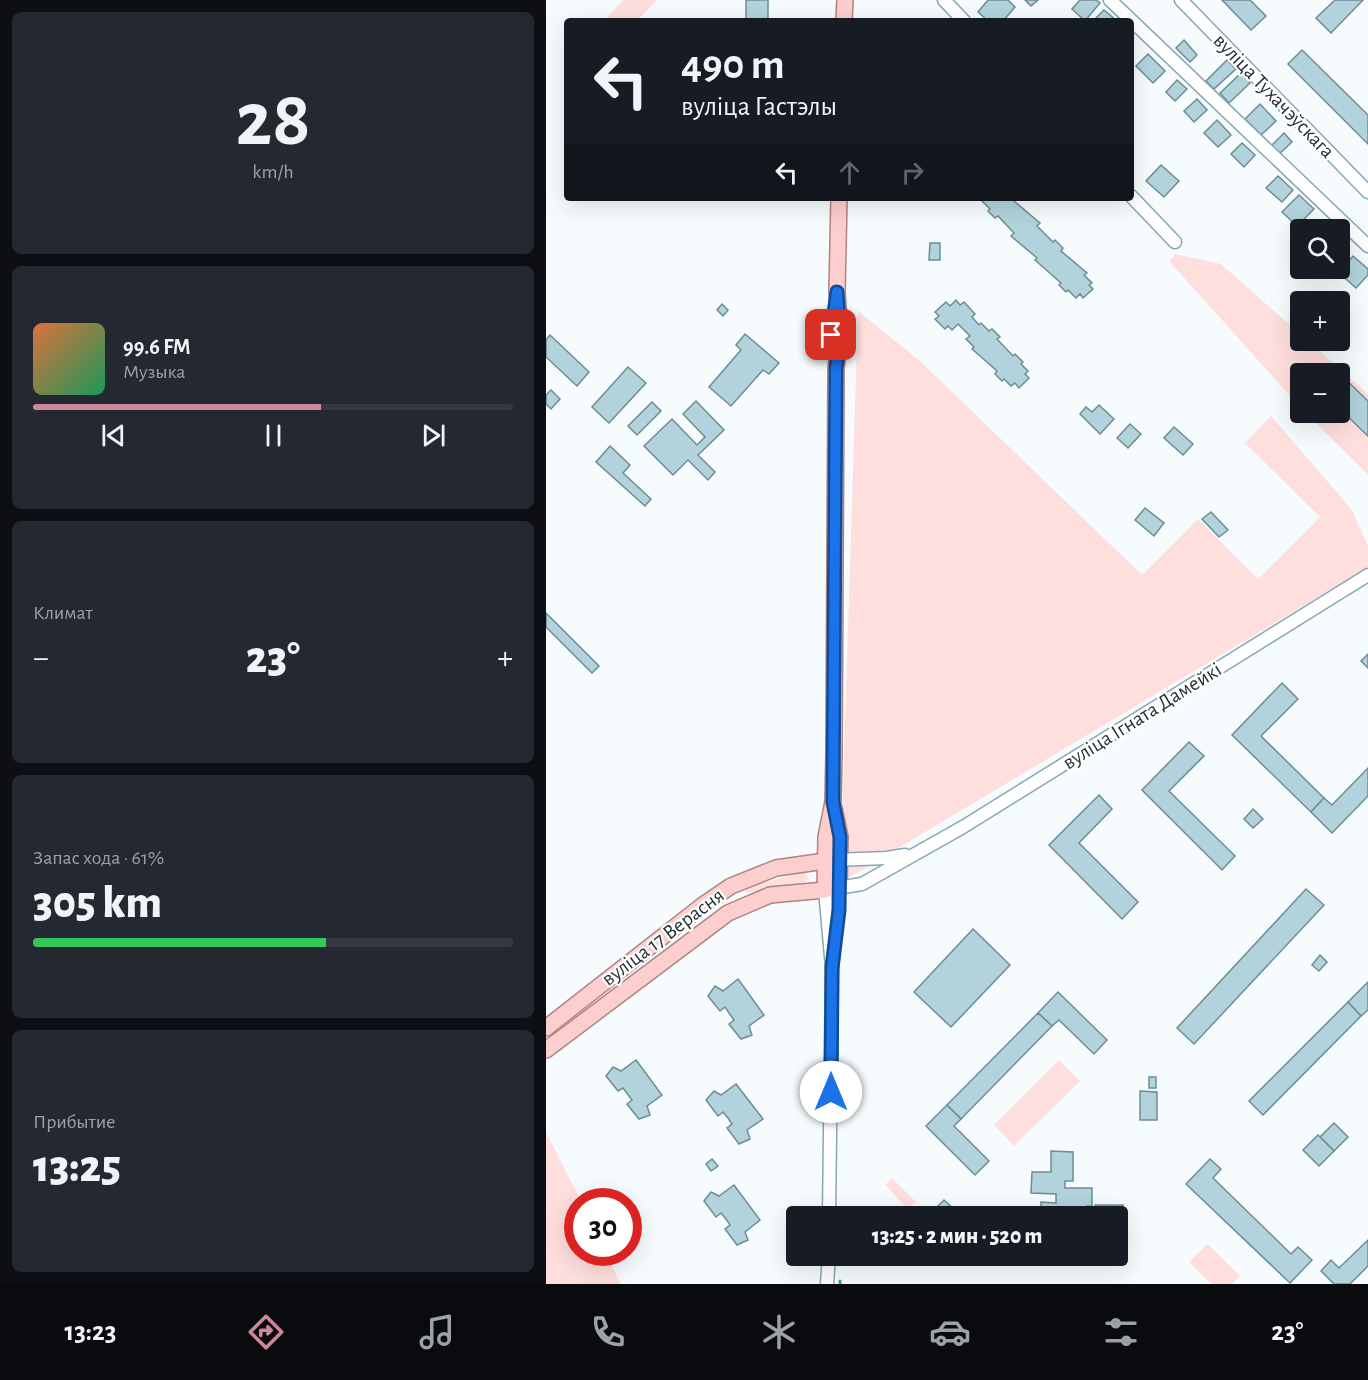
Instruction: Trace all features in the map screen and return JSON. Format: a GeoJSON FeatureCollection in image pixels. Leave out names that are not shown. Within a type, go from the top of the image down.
{"type":"FeatureCollection","features":[{"type":"Feature","properties":{"kind":"main road"},"geometry":{"type":"LineString","coordinates":[[844,18],[845,0]]}},
{"type":"Feature","properties":{"kind":"main road"},"geometry":{"type":"LineString","coordinates":[[832,889],[832,860],[826,837],[833,802],[836,368],[831,335],[837,292],[839,201]]}},
{"type":"Feature","properties":{"kind":"main road","name":"вуліца 17 Верасня"},"geometry":{"type":"LineString","coordinates":[[546,1028],[703,904],[731,886],[776,868],[832,860]]}},
{"type":"Feature","properties":{"kind":"main road","name":"вуліца 17 Верасня"},"geometry":{"type":"LineString","coordinates":[[546,1050],[728,913],[770,895],[832,889]]}},
{"type":"Feature","properties":{"kind":"street"},"geometry":{"type":"LineString","coordinates":[[944,0],[961,18]]}},
{"type":"Feature","properties":{"kind":"street"},"geometry":{"type":"LineString","coordinates":[[1110,0],[1129,18]]}},
{"type":"Feature","properties":{"kind":"street","name":"вуліца Тухачэўскага"},"geometry":{"type":"LineString","coordinates":[[1181,0],[1368,192]]}},
{"type":"Feature","properties":{"kind":"street"},"geometry":{"type":"LineString","coordinates":[[1134,23],[1368,246]]}},
{"type":"Feature","properties":{"kind":"street"},"geometry":{"type":"LineString","coordinates":[[1134,199],[1175,243]]}},
{"type":"Feature","properties":{"kind":"street","name":"вуліца Ігната Дамейкі"},"geometry":{"type":"LineString","coordinates":[[832,889],[862,884],[963,827],[1368,575]]}},
{"type":"Feature","properties":{"kind":"street","name":"вуліца Ігната Дамейкі"},"geometry":{"type":"LineString","coordinates":[[832,860],[887,858],[915,853]]}},
{"type":"Feature","properties":{"kind":"street"},"geometry":{"type":"LineString","coordinates":[[829,1206],[832,889]]}},
{"type":"Feature","properties":{"kind":"street"},"geometry":{"type":"LineString","coordinates":[[827,1284],[828,1266]]}},
{"type":"Feature","properties":{"kind":"shaded area"},"geometry":{"type":"Polygon","coordinates":[[[623,0],[657,0],[640,18],[607,18],[623,0]]]}},
{"type":"Feature","properties":{"kind":"shaded area"},"geometry":{"type":"Polygon","coordinates":[[[1175,254],[1221,264],[1290,325],[1290,351],[1319,351],[1333,363],[1290,363],[1290,396],[1169,261],[1175,254]]]}},
{"type":"Feature","properties":{"kind":"shaded area"},"geometry":{"type":"Polygon","coordinates":[[[858,311],[920,361],[1142,575],[1198,519],[1258,579],[1320,517],[1245,443],[1271,416],[1352,510],[1368,546],[1368,567],[840,883],[858,311]]]}},
{"type":"Feature","properties":{"kind":"shaded area"},"geometry":{"type":"Polygon","coordinates":[[[1350,378],[1368,394],[1368,475],[1316,423],[1350,423],[1350,378]]]}},
{"type":"Feature","properties":{"kind":"shaded area"},"geometry":{"type":"Polygon","coordinates":[[[804,872],[809,879],[804,884],[745,893],[745,889],[750,886],[804,872]]]}},
{"type":"Feature","properties":{"kind":"shaded area"},"geometry":{"type":"Polygon","coordinates":[[[1059,1060],[1080,1081],[1014,1146],[994,1125],[1059,1060]]]}},
{"type":"Feature","properties":{"kind":"shaded area"},"geometry":{"type":"Polygon","coordinates":[[[546,1132],[574,1188],[564,1188],[564,1266],[612,1266],[621,1284],[546,1284],[546,1132]]]}},
{"type":"Feature","properties":{"kind":"shaded area"},"geometry":{"type":"Polygon","coordinates":[[[892,1178],[916,1202],[911,1206],[905,1206],[885,1185],[892,1178]]]}},
{"type":"Feature","properties":{"kind":"shaded area"},"geometry":{"type":"Polygon","coordinates":[[[1208,1244],[1240,1276],[1232,1284],[1211,1284],[1189,1262],[1208,1244]]]}},
{"type":"Feature","properties":{"kind":"building"},"geometry":{"type":"Polygon","coordinates":[[[746,0],[768,0],[768,18],[746,18],[746,0]]]}},
{"type":"Feature","properties":{"kind":"building"},"geometry":{"type":"Polygon","coordinates":[[[988,0],[1008,0],[1015,7],[1006,18],[985,18],[978,12],[988,0]]]}},
{"type":"Feature","properties":{"kind":"building"},"geometry":{"type":"Polygon","coordinates":[[[1025,0],[1038,0],[1031,6],[1025,0]]]}},
{"type":"Feature","properties":{"kind":"building"},"geometry":{"type":"Polygon","coordinates":[[[1080,0],[1096,0],[1100,3],[1088,18],[1082,18],[1072,9],[1080,0]]]}},
{"type":"Feature","properties":{"kind":"building"},"geometry":{"type":"Polygon","coordinates":[[[1222,0],[1250,0],[1266,16],[1251,30],[1222,0]]]}},
{"type":"Feature","properties":{"kind":"building"},"geometry":{"type":"Polygon","coordinates":[[[1335,0],[1363,0],[1331,33],[1316,18],[1335,0]]]}},
{"type":"Feature","properties":{"kind":"building"},"geometry":{"type":"Polygon","coordinates":[[[1104,10],[1114,18],[1096,18],[1104,10]]]}},
{"type":"Feature","properties":{"kind":"building"},"geometry":{"type":"Polygon","coordinates":[[[1184,40],[1197,55],[1190,62],[1176,48],[1184,40]]]}},
{"type":"Feature","properties":{"kind":"building"},"geometry":{"type":"Polygon","coordinates":[[[1302,50],[1368,115],[1368,144],[1288,64],[1302,50]]]}},
{"type":"Feature","properties":{"kind":"building"},"geometry":{"type":"Polygon","coordinates":[[[1148,54],[1165,71],[1153,83],[1136,66],[1148,54]]]}},
{"type":"Feature","properties":{"kind":"building"},"geometry":{"type":"Polygon","coordinates":[[[1227,60],[1236,69],[1214,89],[1206,81],[1227,60]]]}},
{"type":"Feature","properties":{"kind":"building"},"geometry":{"type":"Polygon","coordinates":[[[1241,73],[1250,83],[1229,103],[1220,93],[1241,73]]]}},
{"type":"Feature","properties":{"kind":"building"},"geometry":{"type":"Polygon","coordinates":[[[1177,80],[1187,89],[1175,101],[1166,92],[1177,80]]]}},
{"type":"Feature","properties":{"kind":"building"},"geometry":{"type":"Polygon","coordinates":[[[1197,99],[1207,110],[1194,122],[1184,111],[1197,99]]]}},
{"type":"Feature","properties":{"kind":"building"},"geometry":{"type":"Polygon","coordinates":[[[1260,104],[1276,121],[1261,135],[1245,119],[1260,104]]]}},
{"type":"Feature","properties":{"kind":"building"},"geometry":{"type":"Polygon","coordinates":[[[1217,120],[1231,135],[1218,147],[1204,133],[1217,120]]]}},
{"type":"Feature","properties":{"kind":"building"},"geometry":{"type":"Polygon","coordinates":[[[1284,133],[1292,142],[1277,156],[1269,148],[1284,133]]]}},
{"type":"Feature","properties":{"kind":"building"},"geometry":{"type":"Polygon","coordinates":[[[1242,143],[1255,155],[1244,167],[1231,154],[1242,143]]]}},
{"type":"Feature","properties":{"kind":"building"},"geometry":{"type":"Polygon","coordinates":[[[1161,165],[1179,181],[1164,197],[1146,181],[1161,165]]]}},
{"type":"Feature","properties":{"kind":"building"},"geometry":{"type":"Polygon","coordinates":[[[1278,176],[1293,190],[1282,202],[1266,188],[1278,176]]]}},
{"type":"Feature","properties":{"kind":"building"},"geometry":{"type":"Polygon","coordinates":[[[1299,195],[1314,209],[1304,219],[1290,219],[1282,212],[1299,195]]]}},
{"type":"Feature","properties":{"kind":"building"},"geometry":{"type":"Polygon","coordinates":[[[982,201],[1014,201],[1040,223],[1037,226],[1053,242],[1055,240],[1063,248],[1061,251],[1087,273],[1084,275],[1092,283],[1089,285],[1093,289],[1083,298],[1080,294],[1076,298],[1068,290],[1066,292],[1059,285],[1061,283],[1035,260],[1037,258],[1011,236],[1014,233],[998,216],[995,218],[988,211],[990,209],[982,201]]]}},
{"type":"Feature","properties":{"kind":"building"},"geometry":{"type":"Polygon","coordinates":[[[930,243],[940,243],[940,260],[929,260],[930,243]]]}},
{"type":"Feature","properties":{"kind":"building"},"geometry":{"type":"Polygon","coordinates":[[[1353,256],[1368,269],[1368,275],[1356,288],[1346,279],[1350,279],[1350,260],[1353,256]]]}},
{"type":"Feature","properties":{"kind":"building"},"geometry":{"type":"Polygon","coordinates":[[[956,300],[960,305],[964,302],[975,314],[972,317],[979,325],[981,323],[989,331],[992,329],[1000,337],[997,339],[1013,356],[1015,354],[1023,362],[1021,364],[1028,371],[1025,374],[1029,378],[1019,388],[1015,383],[1011,386],[1004,379],[1002,381],[995,374],[997,371],[972,349],[974,347],[966,339],[970,336],[958,324],[952,330],[948,326],[945,329],[935,319],[939,316],[935,312],[946,302],[950,306],[956,300]]]}},
{"type":"Feature","properties":{"kind":"building"},"geometry":{"type":"Polygon","coordinates":[[[722,304],[728,310],[723,316],[717,310],[722,304]]]}},
{"type":"Feature","properties":{"kind":"building"},"geometry":{"type":"Polygon","coordinates":[[[745,334],[779,363],[769,374],[763,370],[731,406],[709,387],[741,350],[736,345],[745,334]]]}},
{"type":"Feature","properties":{"kind":"building"},"geometry":{"type":"Polygon","coordinates":[[[550,335],[589,372],[577,386],[546,357],[546,340],[550,335]]]}},
{"type":"Feature","properties":{"kind":"building"},"geometry":{"type":"Polygon","coordinates":[[[628,367],[646,383],[609,423],[592,407],[628,367]]]}},
{"type":"Feature","properties":{"kind":"building"},"geometry":{"type":"Polygon","coordinates":[[[1350,384],[1368,401],[1368,436],[1350,419],[1350,384]]]}},
{"type":"Feature","properties":{"kind":"building"},"geometry":{"type":"Polygon","coordinates":[[[551,390],[560,399],[551,409],[546,404],[546,395],[551,390]]]}},
{"type":"Feature","properties":{"kind":"building"},"geometry":{"type":"Polygon","coordinates":[[[696,401],[724,430],[698,455],[715,472],[708,480],[688,460],[673,475],[644,446],[672,419],[697,445],[705,437],[683,414],[696,401]]]}},
{"type":"Feature","properties":{"kind":"building"},"geometry":{"type":"Polygon","coordinates":[[[652,402],[661,411],[637,435],[628,426],[652,402]]]}},
{"type":"Feature","properties":{"kind":"building"},"geometry":{"type":"Polygon","coordinates":[[[1099,405],[1114,419],[1100,434],[1080,414],[1086,407],[1092,412],[1099,405]]]}},
{"type":"Feature","properties":{"kind":"building"},"geometry":{"type":"Polygon","coordinates":[[[1130,424],[1141,434],[1128,448],[1117,438],[1130,424]]]}},
{"type":"Feature","properties":{"kind":"building"},"geometry":{"type":"Polygon","coordinates":[[[1174,427],[1193,444],[1183,455],[1164,438],[1174,427]]]}},
{"type":"Feature","properties":{"kind":"building"},"geometry":{"type":"Polygon","coordinates":[[[610,446],[630,465],[623,473],[651,499],[645,506],[596,462],[610,446]]]}},
{"type":"Feature","properties":{"kind":"building"},"geometry":{"type":"Polygon","coordinates":[[[1145,508],[1164,523],[1154,536],[1135,520],[1145,508]]]}},
{"type":"Feature","properties":{"kind":"building"},"geometry":{"type":"Polygon","coordinates":[[[1211,512],[1228,530],[1219,537],[1202,519],[1211,512]]]}},
{"type":"Feature","properties":{"kind":"building"},"geometry":{"type":"Polygon","coordinates":[[[546,613],[599,666],[592,673],[546,627],[546,613]]]}},
{"type":"Feature","properties":{"kind":"building"},"geometry":{"type":"Polygon","coordinates":[[[1368,654],[1368,668],[1361,661],[1368,654]]]}},
{"type":"Feature","properties":{"kind":"building"},"geometry":{"type":"Polygon","coordinates":[[[1282,683],[1298,699],[1261,736],[1324,798],[1311,812],[1232,735],[1282,683]]]}},
{"type":"Feature","properties":{"kind":"building"},"geometry":{"type":"Polygon","coordinates":[[[1189,742],[1204,756],[1169,791],[1235,856],[1222,870],[1142,790],[1189,742]]]}},
{"type":"Feature","properties":{"kind":"building"},"geometry":{"type":"Polygon","coordinates":[[[1368,768],[1368,796],[1332,833],[1311,812],[1324,798],[1332,805],[1368,768]]]}},
{"type":"Feature","properties":{"kind":"building"},"geometry":{"type":"Polygon","coordinates":[[[1099,795],[1112,809],[1079,843],[1138,902],[1122,919],[1049,845],[1099,795]]]}},
{"type":"Feature","properties":{"kind":"building"},"geometry":{"type":"Polygon","coordinates":[[[1253,809],[1263,819],[1253,828],[1244,819],[1253,809]]]}},
{"type":"Feature","properties":{"kind":"building"},"geometry":{"type":"Polygon","coordinates":[[[1306,889],[1324,905],[1194,1044],[1177,1028],[1306,889]]]}},
{"type":"Feature","properties":{"kind":"building"},"geometry":{"type":"Polygon","coordinates":[[[973,929],[1010,965],[951,1027],[914,992],[973,929]]]}},
{"type":"Feature","properties":{"kind":"building"},"geometry":{"type":"Polygon","coordinates":[[[1320,955],[1327,962],[1319,971],[1312,965],[1320,955]]]}},
{"type":"Feature","properties":{"kind":"building"},"geometry":{"type":"Polygon","coordinates":[[[738,979],[764,1015],[749,1026],[752,1035],[741,1039],[729,1024],[734,1020],[725,1007],[720,1011],[708,996],[715,986],[723,991],[738,979]]]}},
{"type":"Feature","properties":{"kind":"building"},"geometry":{"type":"Polygon","coordinates":[[[1368,982],[1368,1010],[1361,1016],[1348,1002],[1368,982]]]}},
{"type":"Feature","properties":{"kind":"building"},"geometry":{"type":"Polygon","coordinates":[[[1058,992],[1107,1040],[1094,1054],[1059,1020],[1052,1026],[1038,1013],[1058,992]]]}},
{"type":"Feature","properties":{"kind":"building"},"geometry":{"type":"Polygon","coordinates":[[[1348,1002],[1361,1016],[1263,1115],[1249,1101],[1348,1002]]]}},
{"type":"Feature","properties":{"kind":"building"},"geometry":{"type":"Polygon","coordinates":[[[1038,1013],[1052,1026],[961,1119],[947,1105],[1038,1013]]]}},
{"type":"Feature","properties":{"kind":"building"},"geometry":{"type":"Polygon","coordinates":[[[636,1060],[662,1095],[647,1106],[650,1115],[639,1119],[627,1104],[632,1100],[623,1088],[618,1091],[606,1076],[613,1067],[621,1071],[636,1060]]]}},
{"type":"Feature","properties":{"kind":"building"},"geometry":{"type":"Polygon","coordinates":[[[1149,1077],[1156,1077],[1156,1088],[1149,1088],[1149,1077]]]}},
{"type":"Feature","properties":{"kind":"building"},"geometry":{"type":"Polygon","coordinates":[[[736,1084],[763,1119],[747,1130],[750,1139],[739,1144],[727,1128],[732,1124],[728,1118],[723,1112],[718,1116],[706,1100],[714,1091],[721,1095],[736,1084]]]}},
{"type":"Feature","properties":{"kind":"building"},"geometry":{"type":"Polygon","coordinates":[[[1140,1091],[1157,1092],[1157,1120],[1140,1120],[1140,1091]]]}},
{"type":"Feature","properties":{"kind":"building"},"geometry":{"type":"Polygon","coordinates":[[[947,1105],[961,1119],[954,1126],[989,1161],[975,1175],[926,1126],[947,1105]]]}},
{"type":"Feature","properties":{"kind":"building"},"geometry":{"type":"Polygon","coordinates":[[[1334,1123],[1348,1137],[1334,1151],[1320,1137],[1334,1123]]]}},
{"type":"Feature","properties":{"kind":"building"},"geometry":{"type":"Polygon","coordinates":[[[1318,1135],[1334,1151],[1319,1166],[1303,1150],[1318,1135]]]}},
{"type":"Feature","properties":{"kind":"building"},"geometry":{"type":"Polygon","coordinates":[[[1051,1151],[1073,1152],[1073,1181],[1065,1181],[1065,1188],[1092,1188],[1092,1206],[1041,1206],[1041,1202],[1056,1203],[1056,1194],[1031,1193],[1032,1172],[1051,1172],[1051,1151]]]}},
{"type":"Feature","properties":{"kind":"building"},"geometry":{"type":"Polygon","coordinates":[[[712,1159],[718,1166],[711,1171],[706,1164],[712,1159]]]}},
{"type":"Feature","properties":{"kind":"building"},"geometry":{"type":"Polygon","coordinates":[[[1210,1159],[1221,1169],[1213,1178],[1291,1254],[1298,1247],[1312,1260],[1290,1283],[1186,1184],[1210,1159]]]}},
{"type":"Feature","properties":{"kind":"building"},"geometry":{"type":"Polygon","coordinates":[[[734,1185],[760,1220],[745,1232],[748,1240],[737,1245],[725,1229],[730,1225],[726,1219],[721,1213],[716,1217],[704,1201],[711,1192],[719,1196],[734,1185]]]}},
{"type":"Feature","properties":{"kind":"building"},"geometry":{"type":"Polygon","coordinates":[[[944,1200],[951,1206],[938,1206],[944,1200]]]}},
{"type":"Feature","properties":{"kind":"building"},"geometry":{"type":"Polygon","coordinates":[[[1095,1205],[1123,1206],[1095,1206],[1095,1205]]]}},
{"type":"Feature","properties":{"kind":"building"},"geometry":{"type":"Polygon","coordinates":[[[1368,1240],[1368,1266],[1350,1284],[1334,1284],[1321,1271],[1331,1260],[1339,1268],[1368,1240]]]}},
{"type":"Feature","properties":{"kind":"route"},"geometry":{"type":"LineString","coordinates":[[831,335],[837,292],[840,336],[836,368],[833,802],[840,837],[840,860],[839,910],[832,968],[831,1092]]}}]}
